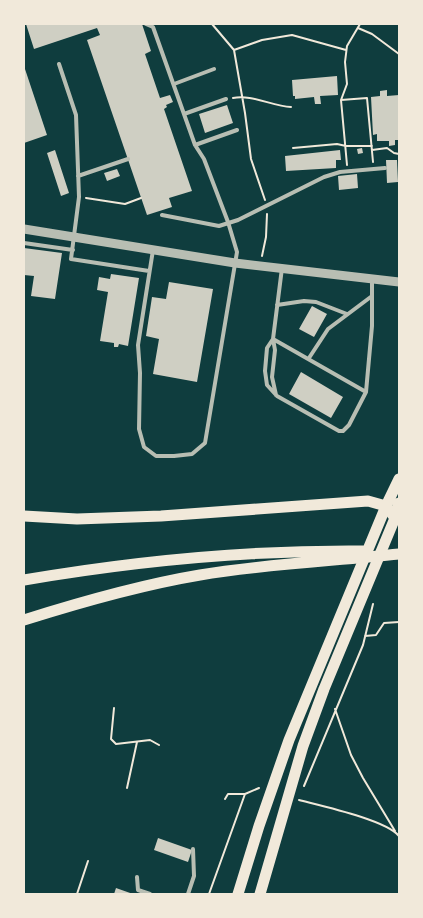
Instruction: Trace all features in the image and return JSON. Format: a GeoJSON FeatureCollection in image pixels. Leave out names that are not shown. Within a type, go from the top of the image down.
{"type":"FeatureCollection","features":[{"type":"Feature","properties":{"kind":"main road"},"geometry":{"type":"LineString","coordinates":[[238,894],[272,786],[386,506],[399,479]]}},
{"type":"Feature","properties":{"kind":"main road"},"geometry":{"type":"LineString","coordinates":[[24,516],[77,519],[161,516],[368,501],[386,506],[395,518]]}},
{"type":"Feature","properties":{"kind":"main road"},"geometry":{"type":"LineString","coordinates":[[260,894],[296,793],[324,689],[395,518],[399,503]]}},
{"type":"Feature","properties":{"kind":"main road"},"geometry":{"type":"LineString","coordinates":[[24,580],[115,567],[208,557],[326,551],[399,553]]}},
{"type":"Feature","properties":{"kind":"main road"},"geometry":{"type":"LineString","coordinates":[[24,620],[143,587],[200,575],[399,553]]}},
{"type":"Feature","properties":{"kind":"street"},"geometry":{"type":"LineString","coordinates":[[24,229],[236,263],[399,282]]}},
{"type":"Feature","properties":{"kind":"lane"},"geometry":{"type":"LineString","coordinates":[[146,24],[153,26],[195,145],[204,159],[236,244],[236,263],[205,443],[192,454],[156,456],[144,447],[139,429],[140,373],[138,345],[152,250]]}},
{"type":"Feature","properties":{"kind":"lane"},"geometry":{"type":"LineString","coordinates":[[59,64],[76,115],[79,197],[72,259],[149,271]]}},
{"type":"Feature","properties":{"kind":"lane"},"geometry":{"type":"LineString","coordinates":[[174,84],[214,70]]}},
{"type":"Feature","properties":{"kind":"lane"},"geometry":{"type":"LineString","coordinates":[[184,114],[226,100]]}},
{"type":"Feature","properties":{"kind":"lane"},"geometry":{"type":"LineString","coordinates":[[195,145],[237,130]]}},
{"type":"Feature","properties":{"kind":"lane"},"geometry":{"type":"LineString","coordinates":[[78,176],[128,159]]}},
{"type":"Feature","properties":{"kind":"lane"},"geometry":{"type":"LineString","coordinates":[[162,215],[219,226],[238,220],[324,177],[385,168]]}},
{"type":"Feature","properties":{"kind":"lane"},"geometry":{"type":"LineString","coordinates":[[24,243],[73,250]]}},
{"type":"Feature","properties":{"kind":"lane"},"geometry":{"type":"LineString","coordinates":[[277,396],[272,377],[277,305],[282,268]]}},
{"type":"Feature","properties":{"kind":"lane"},"geometry":{"type":"LineString","coordinates":[[274,339],[268,348],[265,371],[267,385],[277,396],[339,431],[343,431],[350,425],[366,392],[369,371],[372,280]]}},
{"type":"Feature","properties":{"kind":"lane"},"geometry":{"type":"LineString","coordinates":[[309,358],[328,329],[372,296]]}},
{"type":"Feature","properties":{"kind":"lane"},"geometry":{"type":"LineString","coordinates":[[277,305],[304,301],[316,302],[347,314]]}},
{"type":"Feature","properties":{"kind":"lane"},"geometry":{"type":"LineString","coordinates":[[274,339],[366,392]]}},
{"type":"Feature","properties":{"kind":"lane"},"geometry":{"type":"LineString","coordinates":[[188,894],[194,876],[193,849]]}},
{"type":"Feature","properties":{"kind":"lane"},"geometry":{"type":"LineString","coordinates":[[137,877],[138,890],[150,894]]}},
{"type":"Feature","properties":{"kind":"path"},"geometry":{"type":"LineString","coordinates":[[212,24],[234,50],[251,159],[267,206],[266,237],[261,259]]}},
{"type":"Feature","properties":{"kind":"path"},"geometry":{"type":"LineString","coordinates":[[348,172],[341,100],[347,84],[347,46],[360,24]]}},
{"type":"Feature","properties":{"kind":"path"},"geometry":{"type":"LineString","coordinates":[[358,28],[372,34],[399,54]]}},
{"type":"Feature","properties":{"kind":"path"},"geometry":{"type":"LineString","coordinates":[[234,50],[262,40],[292,34],[346,50]]}},
{"type":"Feature","properties":{"kind":"path"},"geometry":{"type":"LineString","coordinates":[[226,100],[242,96],[291,108]]}},
{"type":"Feature","properties":{"kind":"path"},"geometry":{"type":"LineString","coordinates":[[341,100],[367,98],[374,170]]}},
{"type":"Feature","properties":{"kind":"path"},"geometry":{"type":"LineString","coordinates":[[293,148],[337,144],[387,148],[399,154]]}},
{"type":"Feature","properties":{"kind":"path"},"geometry":{"type":"LineString","coordinates":[[79,197],[125,204],[141,198]]}},
{"type":"Feature","properties":{"kind":"path"},"geometry":{"type":"LineString","coordinates":[[304,786],[365,636],[373,602]]}},
{"type":"Feature","properties":{"kind":"path"},"geometry":{"type":"LineString","coordinates":[[365,636],[376,635],[384,623],[399,622]]}},
{"type":"Feature","properties":{"kind":"path"},"geometry":{"type":"LineString","coordinates":[[114,708],[111,739],[116,744],[150,740],[159,745]]}},
{"type":"Feature","properties":{"kind":"path"},"geometry":{"type":"LineString","coordinates":[[335,708],[351,755],[399,836]]}},
{"type":"Feature","properties":{"kind":"path"},"geometry":{"type":"LineString","coordinates":[[127,788],[137,742]]}},
{"type":"Feature","properties":{"kind":"path"},"geometry":{"type":"LineString","coordinates":[[225,799],[228,794],[245,794],[265,783],[272,786]]}},
{"type":"Feature","properties":{"kind":"path"},"geometry":{"type":"LineString","coordinates":[[296,793],[299,800],[297,808]]}},
{"type":"Feature","properties":{"kind":"path"},"geometry":{"type":"LineString","coordinates":[[210,894],[245,794]]}},
{"type":"Feature","properties":{"kind":"path"},"geometry":{"type":"LineString","coordinates":[[299,800],[378,823],[395,831]]}},
{"type":"Feature","properties":{"kind":"path"},"geometry":{"type":"LineString","coordinates":[[78,894],[88,861]]}},
{"type":"Feature","properties":{"kind":"building"},"geometry":{"type":"Polygon","coordinates":[[[26,24],[142,24],[151,51],[145,54],[160,98],[170,95],[173,102],[166,105],[167,107],[164,109],[192,191],[169,198],[172,207],[147,215],[87,40],[100,35],[97,28],[34,49],[26,24]]]}},
{"type":"Feature","properties":{"kind":"building"},"geometry":{"type":"Polygon","coordinates":[[[24,66],[47,135],[24,143],[24,66]]]}},
{"type":"Feature","properties":{"kind":"building"},"geometry":{"type":"Polygon","coordinates":[[[337,76],[338,95],[320,96],[321,104],[315,104],[314,97],[295,99],[295,96],[293,96],[292,80],[337,76]]]}},
{"type":"Feature","properties":{"kind":"building"},"geometry":{"type":"Polygon","coordinates":[[[387,90],[387,96],[399,95],[399,140],[395,140],[395,145],[389,146],[389,141],[377,141],[377,134],[373,135],[371,97],[380,96],[380,91],[387,90]]]}},
{"type":"Feature","properties":{"kind":"building"},"geometry":{"type":"Polygon","coordinates":[[[227,105],[233,123],[205,133],[199,114],[227,105]]]}},
{"type":"Feature","properties":{"kind":"building"},"geometry":{"type":"Polygon","coordinates":[[[362,148],[363,153],[358,154],[357,149],[362,148]]]}},
{"type":"Feature","properties":{"kind":"building"},"geometry":{"type":"Polygon","coordinates":[[[55,150],[69,193],[61,196],[47,153],[55,150]]]}},
{"type":"Feature","properties":{"kind":"building"},"geometry":{"type":"Polygon","coordinates":[[[340,150],[341,160],[336,160],[336,168],[286,171],[285,156],[340,150]]]}},
{"type":"Feature","properties":{"kind":"building"},"geometry":{"type":"Polygon","coordinates":[[[386,160],[397,160],[398,182],[387,183],[386,160]]]}},
{"type":"Feature","properties":{"kind":"building"},"geometry":{"type":"Polygon","coordinates":[[[117,169],[120,176],[107,181],[104,173],[117,169]]]}},
{"type":"Feature","properties":{"kind":"building"},"geometry":{"type":"Polygon","coordinates":[[[357,174],[358,188],[339,190],[338,176],[357,174]]]}},
{"type":"Feature","properties":{"kind":"building"},"geometry":{"type":"Polygon","coordinates":[[[24,248],[62,253],[55,299],[31,296],[34,276],[24,275],[24,248]]]}},
{"type":"Feature","properties":{"kind":"building"},"geometry":{"type":"Polygon","coordinates":[[[111,274],[139,278],[128,346],[119,344],[118,347],[114,347],[114,343],[100,341],[108,292],[97,290],[99,277],[110,279],[111,274]]]}},
{"type":"Feature","properties":{"kind":"building"},"geometry":{"type":"Polygon","coordinates":[[[169,282],[213,289],[197,382],[153,374],[159,339],[146,336],[152,297],[166,299],[169,282]]]}},
{"type":"Feature","properties":{"kind":"building"},"geometry":{"type":"Polygon","coordinates":[[[312,306],[327,314],[314,337],[299,329],[312,306]]]}},
{"type":"Feature","properties":{"kind":"building"},"geometry":{"type":"Polygon","coordinates":[[[301,372],[343,397],[331,418],[289,394],[301,372]]]}},
{"type":"Feature","properties":{"kind":"building"},"geometry":{"type":"Polygon","coordinates":[[[158,838],[192,850],[188,862],[154,850],[158,838]]]}},
{"type":"Feature","properties":{"kind":"building"},"geometry":{"type":"Polygon","coordinates":[[[116,888],[133,894],[114,894],[116,888]]]}}]}
